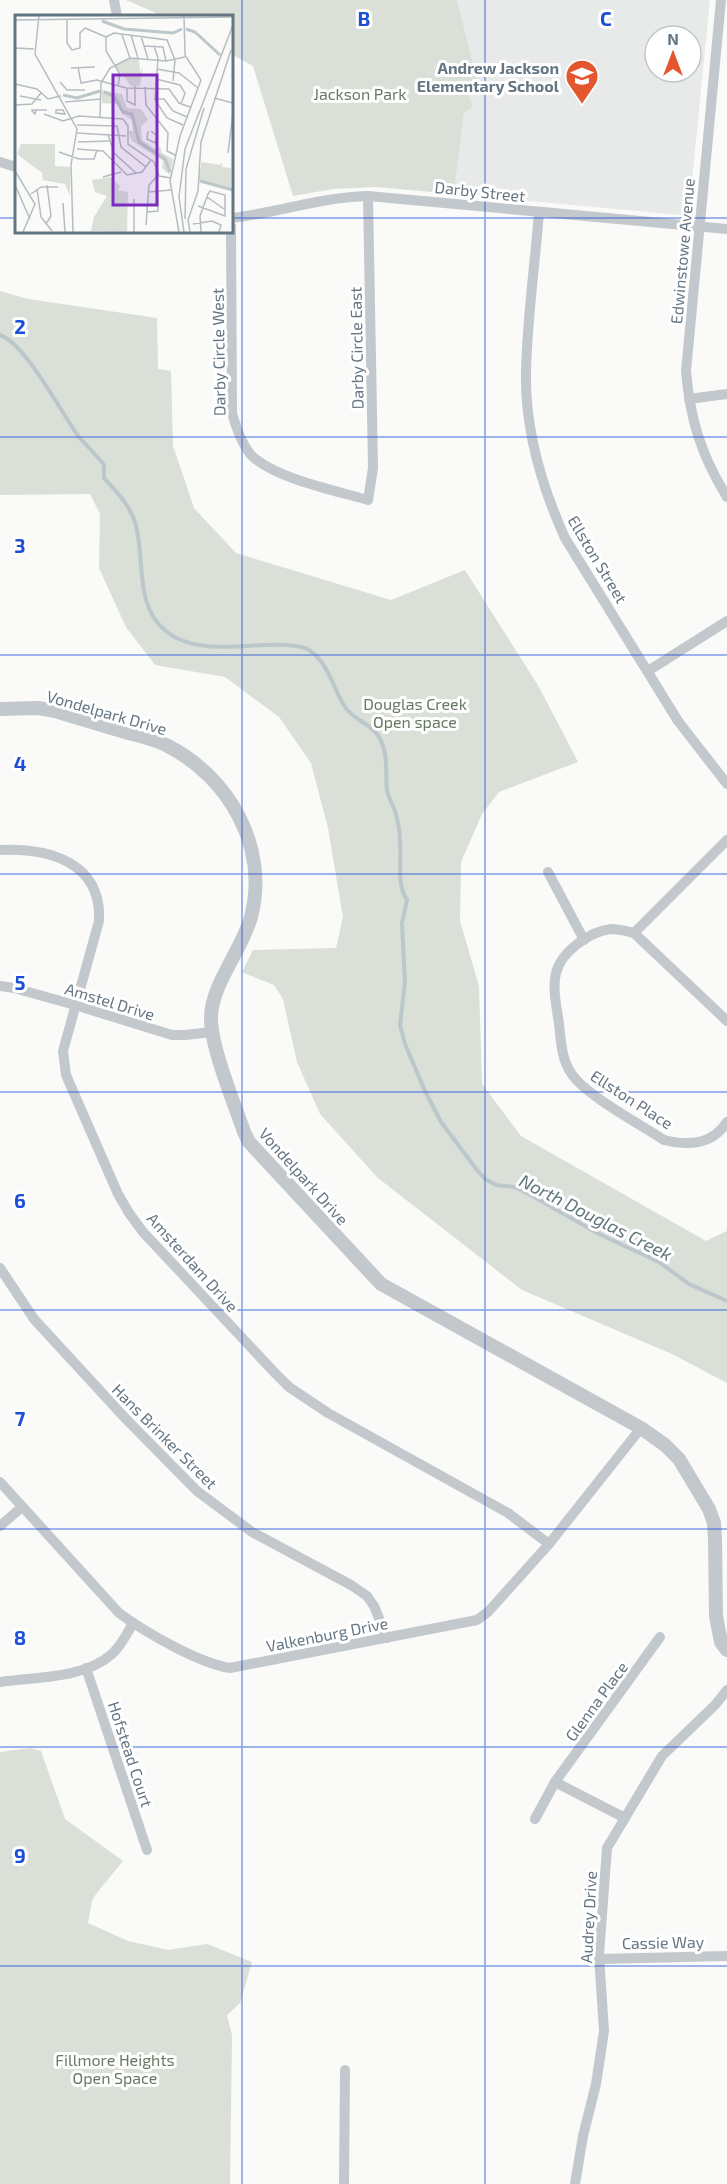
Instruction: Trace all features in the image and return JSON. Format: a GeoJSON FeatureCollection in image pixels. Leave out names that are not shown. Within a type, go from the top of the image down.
{"type":"FeatureCollection","features":[{"type":"Feature","properties":{"kind":"street"},"geometry":{"type":"LineString","coordinates":[[114,0],[117,15]]}},
{"type":"Feature","properties":{"kind":"street","name":"Edwinstowe Avenue"},"geometry":{"type":"LineString","coordinates":[[720,0],[686,371],[694,428],[704,455],[727,497]]}},
{"type":"Feature","properties":{"kind":"street"},"geometry":{"type":"LineString","coordinates":[[714,66],[727,68]]}},
{"type":"Feature","properties":{"kind":"street"},"geometry":{"type":"LineString","coordinates":[[0,162],[15,167]]}},
{"type":"Feature","properties":{"kind":"street","name":"Darby Street"},"geometry":{"type":"LineString","coordinates":[[232,218],[319,201],[368,196],[727,229]]}},
{"type":"Feature","properties":{"kind":"street","name":"Darby Circle East"},"geometry":{"type":"LineString","coordinates":[[368,196],[374,468],[368,500]]}},
{"type":"Feature","properties":{"kind":"street","name":"Ellston Street"},"geometry":{"type":"LineString","coordinates":[[539,212],[526,373],[528,406],[535,448],[554,514],[565,538],[678,721],[727,784]]}},
{"type":"Feature","properties":{"kind":"street","name":"Darby Circle West"},"geometry":{"type":"LineString","coordinates":[[231,232],[232,413],[242,440],[251,454],[265,466],[298,479],[368,500]]}},
{"type":"Feature","properties":{"kind":"street"},"geometry":{"type":"LineString","coordinates":[[689,399],[727,394]]}},
{"type":"Feature","properties":{"kind":"street"},"geometry":{"type":"LineString","coordinates":[[648,671],[727,621]]}},
{"type":"Feature","properties":{"kind":"street","name":"Vondelpark Drive"},"geometry":{"type":"LineString","coordinates":[[0,709],[38,708],[55,711],[166,745],[202,770],[231,801],[248,835],[253,856],[256,896],[244,939],[220,984],[211,1018],[212,1032],[249,1142],[381,1284],[640,1428],[665,1445],[680,1459],[709,1509],[714,1523],[717,1623],[721,1642],[727,1650]]}},
{"type":"Feature","properties":{"kind":"street"},"geometry":{"type":"LineString","coordinates":[[727,840],[634,933],[727,1021]]}},
{"type":"Feature","properties":{"kind":"street","name":"Amsterdam Drive"},"geometry":{"type":"LineString","coordinates":[[0,850],[30,850],[64,860],[91,881],[97,893],[100,906],[99,921],[63,1052],[66,1075],[118,1194],[143,1232],[290,1387],[328,1413],[508,1513],[549,1544]]}},
{"type":"Feature","properties":{"kind":"street"},"geometry":{"type":"LineString","coordinates":[[548,872],[584,940]]}},
{"type":"Feature","properties":{"kind":"street","name":"Ellston Place"},"geometry":{"type":"LineString","coordinates":[[634,933],[611,929],[584,940],[567,953],[561,961],[554,985],[563,1056],[570,1072],[582,1086],[664,1140],[694,1144],[709,1140],[722,1130],[727,1122]]}},
{"type":"Feature","properties":{"kind":"street","name":"Amstel Drive"},"geometry":{"type":"LineString","coordinates":[[0,986],[75,1005],[172,1035],[212,1032]]}},
{"type":"Feature","properties":{"kind":"street","name":"Hans Brinker Street"},"geometry":{"type":"LineString","coordinates":[[0,1268],[34,1319],[126,1419],[197,1491],[252,1532],[367,1596],[374,1606],[387,1638]]}},
{"type":"Feature","properties":{"kind":"street","name":"Valkenburg Drive"},"geometry":{"type":"LineString","coordinates":[[0,1482],[107,1602],[133,1623],[203,1661],[230,1668],[477,1620],[488,1612],[549,1544],[640,1428]]}},
{"type":"Feature","properties":{"kind":"street"},"geometry":{"type":"LineString","coordinates":[[0,1526],[22,1507]]}},
{"type":"Feature","properties":{"kind":"street"},"geometry":{"type":"LineString","coordinates":[[0,1682],[68,1673],[103,1661],[122,1642],[133,1623]]}},
{"type":"Feature","properties":{"kind":"street","name":"Glenna Place"},"geometry":{"type":"LineString","coordinates":[[535,1819],[555,1782],[660,1637]]}},
{"type":"Feature","properties":{"kind":"street","name":"Hofstead Court"},"geometry":{"type":"LineString","coordinates":[[87,1668],[147,1850]]}},
{"type":"Feature","properties":{"kind":"street","name":"Audrey Drive"},"geometry":{"type":"LineString","coordinates":[[575,2184],[583,2136],[596,2084],[604,2031],[600,1959],[607,1848],[662,1756],[727,1690]]}},
{"type":"Feature","properties":{"kind":"street"},"geometry":{"type":"LineString","coordinates":[[555,1782],[625,1818]]}},
{"type":"Feature","properties":{"kind":"street","name":"Cassie Way"},"geometry":{"type":"LineString","coordinates":[[600,1959],[727,1956]]}},
{"type":"Feature","properties":{"kind":"street"},"geometry":{"type":"LineString","coordinates":[[344,2184],[345,2070]]}},
{"type":"Feature","properties":{"kind":"shaded area","name":"Andrew Jackson Elementary School"},"geometry":{"type":"Polygon","coordinates":[[[457,0],[710,0],[703,70],[703,24],[643,24],[643,84],[702,84],[689,211],[681,215],[454,194],[466,96],[472,91],[477,79],[457,0]]]}},
{"type":"Feature","properties":{"kind":"green space","name":"Jackson Park"},"geometry":{"type":"Polygon","coordinates":[[[126,0],[457,0],[477,79],[468,95],[473,106],[464,113],[454,194],[375,187],[333,189],[293,196],[253,66],[232,55],[232,15],[161,15],[126,0]]]}},
{"type":"Feature","properties":{"kind":"green space","name":"Douglas Creek Open space"},"geometry":{"type":"Polygon","coordinates":[[[0,291],[28,299],[157,318],[158,369],[171,371],[173,446],[194,508],[236,553],[391,600],[465,570],[539,687],[578,762],[499,792],[482,814],[461,862],[460,921],[479,986],[482,1084],[521,1136],[706,1241],[727,1231],[727,1383],[672,1354],[522,1290],[378,1178],[320,1114],[297,1062],[283,999],[274,985],[242,972],[253,950],[336,948],[343,917],[328,828],[311,763],[279,717],[225,677],[155,665],[126,627],[99,568],[100,514],[90,494],[0,495],[0,291]]]}},
{"type":"Feature","properties":{"kind":"green space","name":"Fillmore Heights Open Space"},"geometry":{"type":"Polygon","coordinates":[[[30,1748],[41,1751],[65,1819],[123,1861],[92,1901],[88,1923],[128,1941],[168,1950],[207,1944],[252,1962],[240,2003],[227,2015],[232,2035],[230,2184],[0,2184],[0,1752],[30,1748]]]}},
{"type":"Feature","properties":{"kind":"waterway","name":"North Douglas Creek"},"geometry":{"type":"LineString","coordinates":[[0,335],[10,341],[32,365],[79,437],[104,465],[104,478],[129,509],[138,536],[145,595],[156,621],[180,640],[194,644],[225,647],[287,645],[307,649],[321,662],[349,712],[372,728],[379,737],[385,756],[388,793],[399,827],[400,880],[407,900],[402,923],[405,982],[400,1025],[405,1044],[441,1122],[477,1170],[485,1179],[496,1185],[515,1187],[529,1194],[599,1234],[659,1262],[689,1284],[727,1301]]}},
{"type":"Feature","properties":{"kind":"place","name":"Andrew Jackson Elementary School"},"geometry":{"type":"Point","coordinates":[582,105]}}]}
